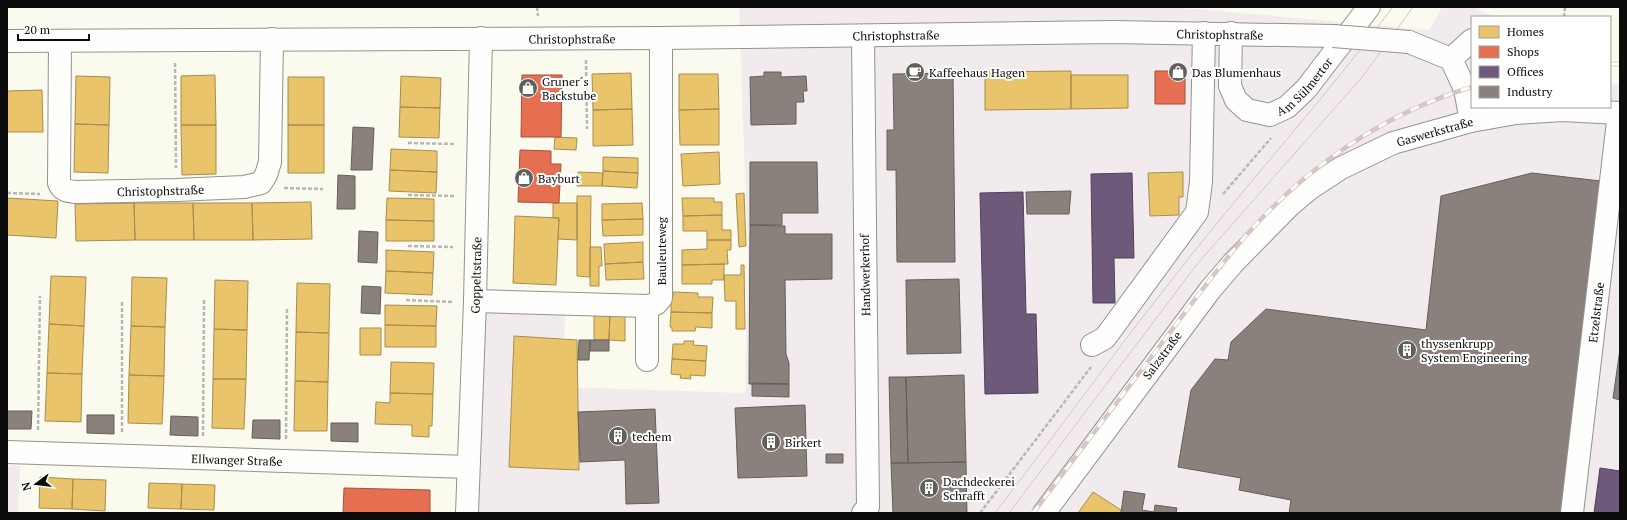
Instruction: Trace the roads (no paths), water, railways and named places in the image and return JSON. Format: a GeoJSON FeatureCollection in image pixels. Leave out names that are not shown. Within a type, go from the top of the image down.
{"type":"FeatureCollection","features":[{"type":"Feature","properties":{"kind":"street","name":"Am Sülmertor"},"geometry":{"type":"LineString","coordinates":[[1231,33],[1230,86],[1236,100],[1247,110],[1270,115],[1287,107],[1306,88],[1369,7]]}},
{"type":"Feature","properties":{"kind":"street","name":"Christophstraße"},"geometry":{"type":"LineString","coordinates":[[7,40],[661,38],[1114,32],[1231,33],[1332,36],[1409,42],[1450,59]]}},
{"type":"Feature","properties":{"kind":"street"},"geometry":{"type":"LineString","coordinates":[[1098,341],[1197,212],[1201,182],[1204,33]]}},
{"type":"Feature","properties":{"kind":"street","name":"Handwerkerhof"},"geometry":{"type":"LineString","coordinates":[[863,36],[868,507],[863,513]]}},
{"type":"Feature","properties":{"kind":"street","name":"Goppeltstraße"},"geometry":{"type":"LineString","coordinates":[[467,513],[475,302],[481,38]]}},
{"type":"Feature","properties":{"kind":"street","name":"Bauleuteweg"},"geometry":{"type":"LineString","coordinates":[[647,306],[656,304],[661,298],[661,38]]}},
{"type":"Feature","properties":{"kind":"street","name":"Christophstraße"},"geometry":{"type":"LineString","coordinates":[[60,41],[59,183],[61,188],[65,191],[76,192],[244,187],[261,183],[266,175],[270,162],[272,39]]}},
{"type":"Feature","properties":{"kind":"street"},"geometry":{"type":"LineString","coordinates":[[1471,41],[1450,59],[1465,89],[1471,121]]}},
{"type":"Feature","properties":{"kind":"street","name":"Gaswerkstraße"},"geometry":{"type":"LineString","coordinates":[[1290,205],[1310,189],[1341,168],[1394,143],[1471,121],[1516,113],[1562,110],[1620,113]]}},
{"type":"Feature","properties":{"kind":"street","name":"Etzelstraße"},"geometry":{"type":"LineString","coordinates":[[1572,513],[1620,113]]}},
{"type":"Feature","properties":{"kind":"street","name":"Salzstraße"},"geometry":{"type":"LineString","coordinates":[[1044,513],[1210,290],[1233,263],[1290,205]]}},
{"type":"Feature","properties":{"kind":"street"},"geometry":{"type":"LineString","coordinates":[[475,302],[647,306],[647,360]]}},
{"type":"Feature","properties":{"kind":"street","name":"Ellwanger Straße"},"geometry":{"type":"LineString","coordinates":[[7,452],[468,467]]}},
{"type":"Feature","properties":{"kind":"tram line"},"geometry":{"type":"LineString","coordinates":[[995,513],[1157,298],[1393,7]]}},
{"type":"Feature","properties":{"kind":"tram line"},"geometry":{"type":"LineString","coordinates":[[1009,513],[1198,263],[1363,76],[1413,7]]}},
{"type":"Feature","properties":{"kind":"railway"},"geometry":{"type":"LineString","coordinates":[[1611,64],[1620,64]]}},
{"type":"Feature","properties":{"kind":"railway"},"geometry":{"type":"LineString","coordinates":[[1033,513],[1216,271],[1239,243],[1274,206],[1299,183],[1352,143],[1410,111],[1471,87]]}},
{"type":"Feature","properties":{"kind":"place","name":"Kaffeehaus Hagen"},"geometry":{"type":"Point","coordinates":[915,72]}},
{"type":"Feature","properties":{"kind":"place","name":"Das Blumenhaus"},"geometry":{"type":"Point","coordinates":[1178,72]}},
{"type":"Feature","properties":{"kind":"place","name":"Gruner´s Backstube"},"geometry":{"type":"Point","coordinates":[528,88]}},
{"type":"Feature","properties":{"kind":"place","name":"Bayburt"},"geometry":{"type":"Point","coordinates":[524,178]}},
{"type":"Feature","properties":{"kind":"place","name":"thyssenkrupp System Engineering"},"geometry":{"type":"Point","coordinates":[1407,350]}},
{"type":"Feature","properties":{"kind":"place","name":"techem"},"geometry":{"type":"Point","coordinates":[618,436]}},
{"type":"Feature","properties":{"kind":"place","name":"Birkert"},"geometry":{"type":"Point","coordinates":[771,442]}},
{"type":"Feature","properties":{"kind":"place","name":"Dachdeckerei Schrafft"},"geometry":{"type":"Point","coordinates":[929,488]}}]}
